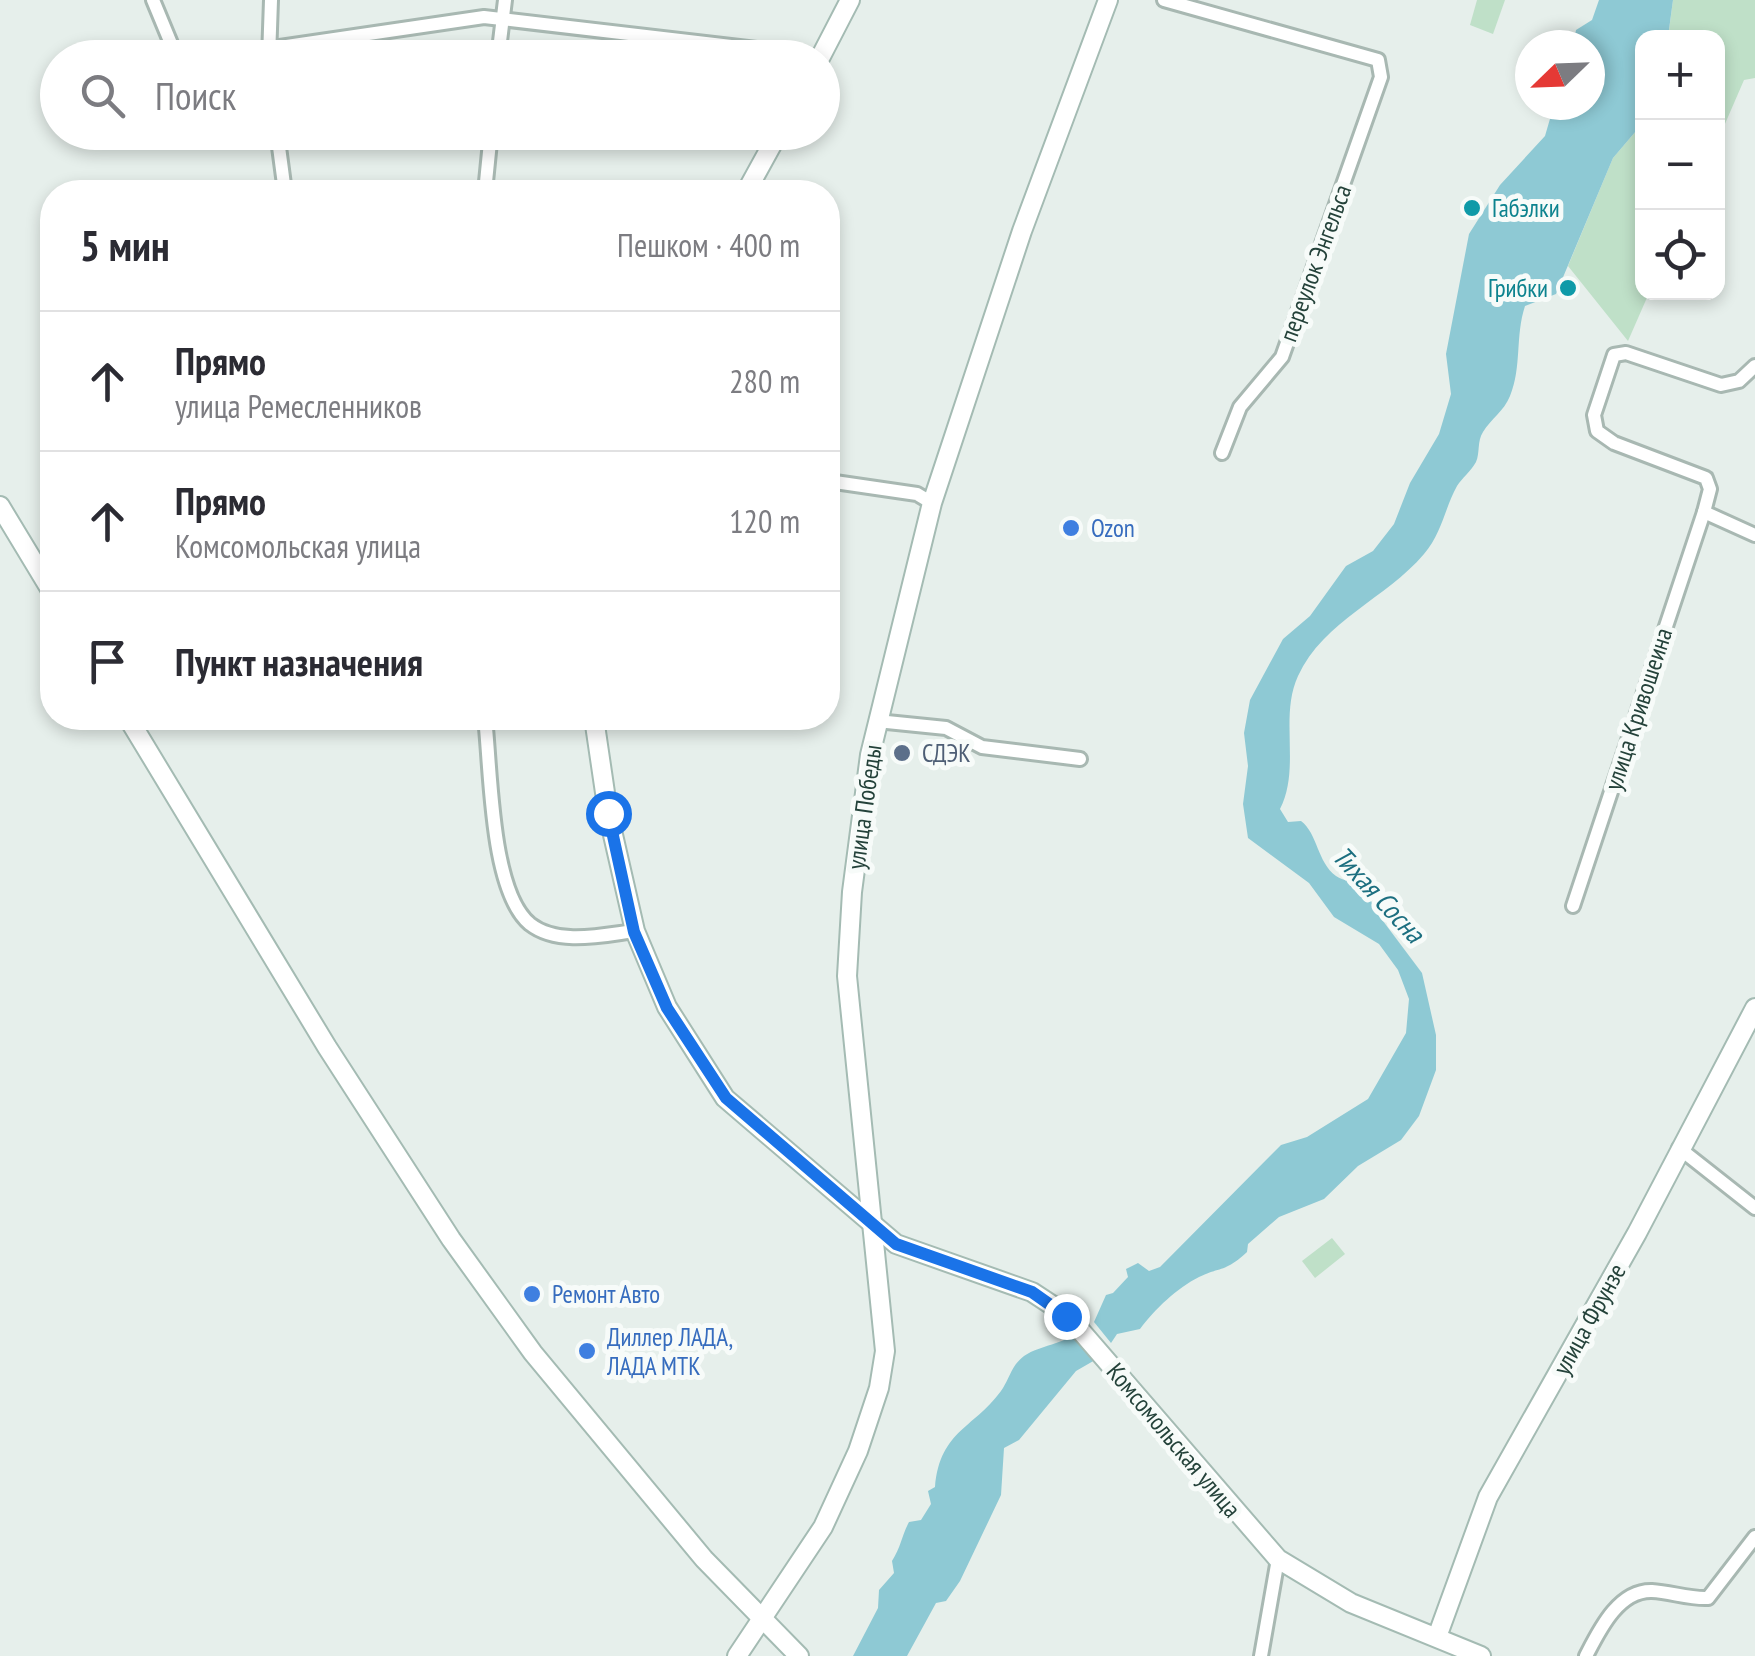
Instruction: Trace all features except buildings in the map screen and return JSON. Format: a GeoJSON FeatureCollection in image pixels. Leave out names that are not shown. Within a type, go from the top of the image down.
{"type":"FeatureCollection","features":[{"type":"Feature","properties":{"kind":"main road"},"geometry":{"type":"LineString","coordinates":[[829,40],[850,0]]}},
{"type":"Feature","properties":{"kind":"main road","name":"улица Победы"},"geometry":{"type":"LineString","coordinates":[[737,1656],[823,1527],[879,1388],[885,1351],[847,976],[860,814],[877,721],[932,503],[1022,231],[1108,0]]}},
{"type":"Feature","properties":{"kind":"main road"},"geometry":{"type":"LineString","coordinates":[[753,180],[769,150]]}},
{"type":"Feature","properties":{"kind":"main road"},"geometry":{"type":"LineString","coordinates":[[0,506],[40,572]]}},
{"type":"Feature","properties":{"kind":"main road"},"geometry":{"type":"LineString","coordinates":[[135,730],[327,1047],[452,1239],[533,1353],[704,1559],[799,1656]]}},
{"type":"Feature","properties":{"kind":"main road","name":"Комсомольская улица"},"geometry":{"type":"LineString","coordinates":[[596,730],[608,813],[634,932],[667,1008],[726,1098],[896,1244],[1032,1292],[1066,1316],[1123,1377],[1245,1526],[1278,1559],[1351,1603],[1481,1656]]}},
{"type":"Feature","properties":{"kind":"main road","name":"улица Фрунзе"},"geometry":{"type":"LineString","coordinates":[[1437,1636],[1488,1497],[1628,1250],[1755,1008]]}},
{"type":"Feature","properties":{"kind":"street"},"geometry":{"type":"LineString","coordinates":[[153,0],[169,40]]}},
{"type":"Feature","properties":{"kind":"street"},"geometry":{"type":"LineString","coordinates":[[271,0],[271,40]]}},
{"type":"Feature","properties":{"kind":"street"},"geometry":{"type":"LineString","coordinates":[[500,40],[505,0]]}},
{"type":"Feature","properties":{"kind":"street","name":"переулок Энгельса"},"geometry":{"type":"LineString","coordinates":[[1164,0],[1378,60],[1382,77],[1282,357],[1240,408],[1222,453]]}},
{"type":"Feature","properties":{"kind":"street"},"geometry":{"type":"LineString","coordinates":[[337,40],[429,22],[503,17],[686,40]]}},
{"type":"Feature","properties":{"kind":"street"},"geometry":{"type":"LineString","coordinates":[[279,150],[284,180]]}},
{"type":"Feature","properties":{"kind":"street"},"geometry":{"type":"LineString","coordinates":[[486,180],[489,150]]}},
{"type":"Feature","properties":{"kind":"street"},"geometry":{"type":"LineString","coordinates":[[1755,366],[1738,381],[1721,385],[1626,353],[1614,356],[1605,372],[1594,415],[1598,431],[1614,442],[1706,478],[1710,490],[1704,512],[1755,535]]}},
{"type":"Feature","properties":{"kind":"street"},"geometry":{"type":"LineString","coordinates":[[840,483],[918,494],[932,503]]}},
{"type":"Feature","properties":{"kind":"street","name":"улица Кривошеина"},"geometry":{"type":"LineString","coordinates":[[1573,906],[1704,512]]}},
{"type":"Feature","properties":{"kind":"street"},"geometry":{"type":"LineString","coordinates":[[877,721],[946,728],[982,747],[1080,758]]}},
{"type":"Feature","properties":{"kind":"street"},"geometry":{"type":"LineString","coordinates":[[486,730],[499,852],[513,905],[532,926],[564,937],[634,932]]}},
{"type":"Feature","properties":{"kind":"street"},"geometry":{"type":"LineString","coordinates":[[1679,1148],[1755,1208]]}},
{"type":"Feature","properties":{"kind":"street"},"geometry":{"type":"LineString","coordinates":[[1586,1656],[1614,1610],[1635,1594],[1650,1591],[1708,1598],[1755,1536]]}},
{"type":"Feature","properties":{"kind":"street"},"geometry":{"type":"LineString","coordinates":[[1262,1656],[1278,1559]]}},
{"type":"Feature","properties":{"kind":"green space"},"geometry":{"type":"Polygon","coordinates":[[[1477,0],[1505,0],[1493,34],[1470,25],[1477,0]]]}},
{"type":"Feature","properties":{"kind":"green space"},"geometry":{"type":"Polygon","coordinates":[[[1673,0],[1755,0],[1755,78],[1744,80],[1725,124],[1725,30],[1669,30],[1673,0]]]}},
{"type":"Feature","properties":{"kind":"green space"},"geometry":{"type":"Polygon","coordinates":[[[1635,132],[1635,300],[1646,300],[1628,341],[1568,266],[1613,158],[1635,132]]]}},
{"type":"Feature","properties":{"kind":"green space"},"geometry":{"type":"Polygon","coordinates":[[[1332,1238],[1345,1254],[1315,1278],[1302,1261],[1332,1238]]]}},
{"type":"Feature","properties":{"kind":"water"},"geometry":{"type":"Polygon","coordinates":[[[1599,0],[1673,0],[1669,30],[1635,30],[1635,132],[1613,158],[1556,294],[1525,306],[1510,396],[1483,432],[1476,462],[1457,486],[1430,546],[1409,570],[1323,640],[1298,676],[1290,708],[1289,777],[1280,809],[1288,822],[1301,821],[1307,827],[1336,876],[1366,887],[1374,909],[1422,973],[1436,1035],[1436,1070],[1419,1116],[1401,1140],[1358,1166],[1324,1199],[1279,1217],[1248,1244],[1247,1252],[1239,1259],[1191,1282],[1167,1300],[1140,1329],[1117,1334],[1111,1343],[1094,1322],[1106,1295],[1128,1277],[1126,1269],[1138,1263],[1149,1271],[1160,1267],[1281,1145],[1307,1137],[1368,1099],[1406,1033],[1409,999],[1398,970],[1379,944],[1334,917],[1309,883],[1248,838],[1243,804],[1248,766],[1244,733],[1250,700],[1283,639],[1310,616],[1346,566],[1373,551],[1394,524],[1410,483],[1439,434],[1451,394],[1446,354],[1469,234],[1500,185],[1545,136],[1550,120],[1605,120],[1605,30],[1576,30],[1592,20],[1599,0]]]}},
{"type":"Feature","properties":{"kind":"water"},"geometry":{"type":"Polygon","coordinates":[[[1079,1330],[1102,1356],[1076,1371],[1019,1440],[1004,1448],[1001,1495],[960,1581],[946,1601],[936,1603],[907,1656],[853,1656],[878,1608],[879,1590],[894,1573],[892,1561],[909,1522],[921,1520],[931,1504],[928,1491],[935,1487],[938,1468],[952,1441],[993,1401],[1020,1360],[1079,1330]]]}},
{"type":"Feature","properties":{"kind":"place","name":"Габэлки"},"geometry":{"type":"Point","coordinates":[1472,208]}},
{"type":"Feature","properties":{"kind":"place","name":"Грибки"},"geometry":{"type":"Point","coordinates":[1568,288]}},
{"type":"Feature","properties":{"kind":"place","name":"Ozon"},"geometry":{"type":"Point","coordinates":[1071,528]}},
{"type":"Feature","properties":{"kind":"place","name":"СДЭК"},"geometry":{"type":"Point","coordinates":[902,753]}},
{"type":"Feature","properties":{"kind":"place","name":"Ремонт Авто"},"geometry":{"type":"Point","coordinates":[532,1294]}},
{"type":"Feature","properties":{"kind":"place","name":"Диллер ЛАДА, ЛАДА МТК"},"geometry":{"type":"Point","coordinates":[587,1351]}},
{"type":"Feature","properties":{"kind":"route"},"geometry":{"type":"LineString","coordinates":[[608,813],[634,932],[667,1008],[692,1052],[726,1098],[896,1244],[1032,1292],[1066,1316]]}},
{"type":"Feature","properties":{"kind":"water label","name":"Тихая Сосна"},"geometry":{"type":"Point","coordinates":[1379,894]}}]}
